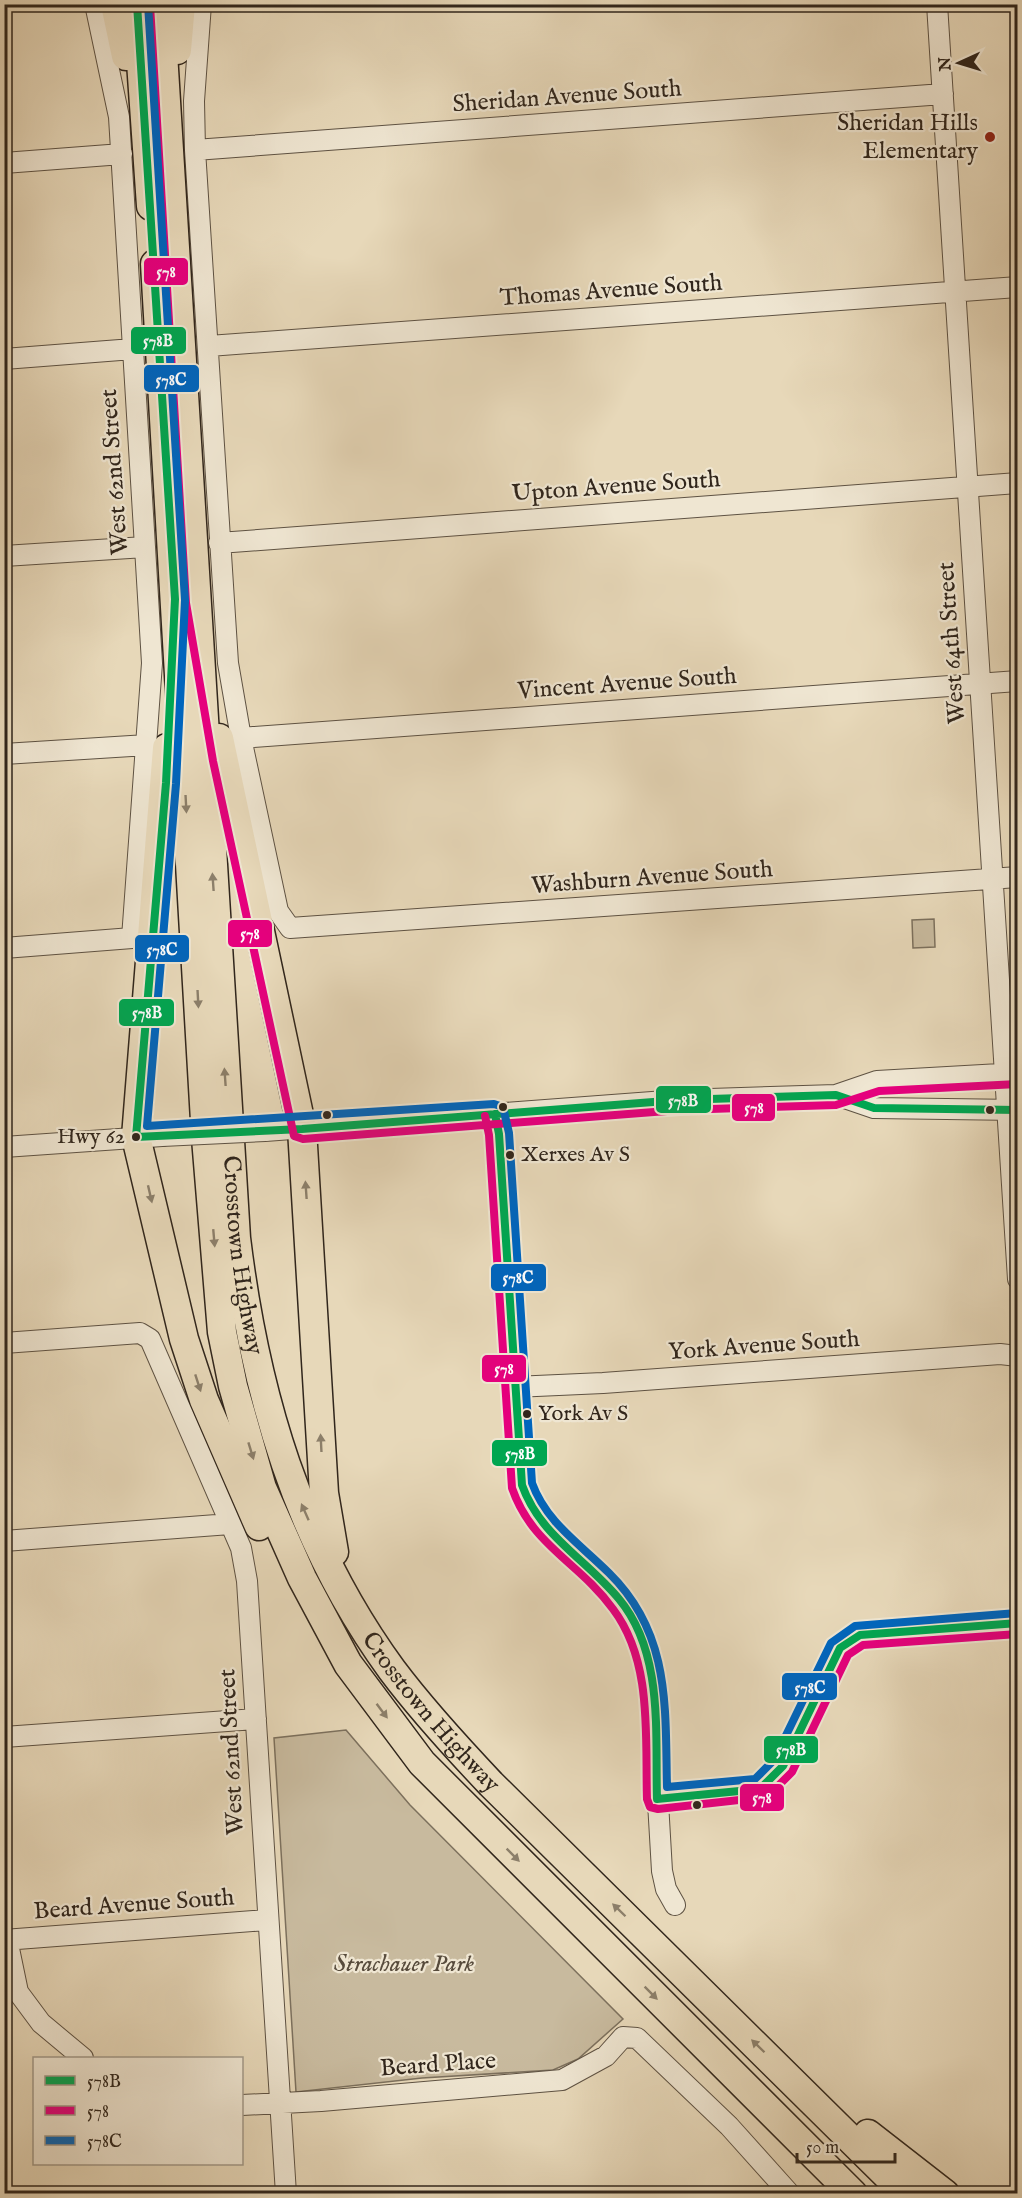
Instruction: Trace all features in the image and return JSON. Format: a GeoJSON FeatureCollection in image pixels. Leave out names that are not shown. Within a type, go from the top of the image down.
{"type":"FeatureCollection","features":[{"type":"Feature","properties":{"kind":"highway"},"geometry":{"type":"LineString","coordinates":[[116,4],[160,197]]}},
{"type":"Feature","properties":{"kind":"highway","name":"Crosstown Highway"},"geometry":{"type":"LineString","coordinates":[[137,4],[160,197],[185,600],[244,1303],[256,1365],[292,1484],[340,1584],[392,1669],[440,1730],[491,1784],[906,2193]]}},
{"type":"Feature","properties":{"kind":"highway","name":"Crosstown Highway"},"geometry":{"type":"LineString","coordinates":[[160,4],[160,197]]}},
{"type":"Feature","properties":{"kind":"highway"},"geometry":{"type":"LineString","coordinates":[[160,197],[181,4]]}},
{"type":"Feature","properties":{"kind":"highway"},"geometry":{"type":"LineString","coordinates":[[185,600],[223,759],[302,1129],[324,1492],[340,1584]]}},
{"type":"Feature","properties":{"kind":"highway"},"geometry":{"type":"LineString","coordinates":[[185,600],[166,783],[149,1137],[184,1339],[204,1400],[233,1471],[291,1587],[316,1625],[348,1664]]}},
{"type":"Feature","properties":{"kind":"highway","name":"Crosstown Highway"},"geometry":{"type":"LineString","coordinates":[[185,600],[205,1115],[222,1332],[232,1386],[262,1488],[302,1578],[348,1664],[422,1763],[853,2193]]}},
{"type":"Feature","properties":{"kind":"highway"},"geometry":{"type":"LineString","coordinates":[[800,2087],[848,2119],[945,2193]]}},
{"type":"Feature","properties":{"kind":"highway"},"geometry":{"type":"LineString","coordinates":[[809,2150],[836,2193]]}},
{"type":"Feature","properties":{"kind":"street","name":"West 62nd Street"},"geometry":{"type":"LineString","coordinates":[[4,948],[132,938],[152,663],[119,117],[95,4]]}},
{"type":"Feature","properties":{"kind":"street"},"geometry":{"type":"LineString","coordinates":[[201,4],[194,101],[195,150],[228,663],[241,738]]}},
{"type":"Feature","properties":{"kind":"street","name":"West 64th Street"},"geometry":{"type":"LineString","coordinates":[[937,4],[992,879],[1011,1074],[1017,1279]]}},
{"type":"Feature","properties":{"kind":"street","name":"Sheridan Avenue South"},"geometry":{"type":"LineString","coordinates":[[195,150],[943,94]]}},
{"type":"Feature","properties":{"kind":"street"},"geometry":{"type":"LineString","coordinates":[[4,163],[122,154]]}},
{"type":"Feature","properties":{"kind":"street","name":"Thomas Avenue South"},"geometry":{"type":"LineString","coordinates":[[208,346],[1017,287]]}},
{"type":"Feature","properties":{"kind":"street"},"geometry":{"type":"LineString","coordinates":[[4,358],[133,350]]}},
{"type":"Feature","properties":{"kind":"street","name":"Upton Avenue South"},"geometry":{"type":"LineString","coordinates":[[219,543],[1017,483]]}},
{"type":"Feature","properties":{"kind":"street"},"geometry":{"type":"LineString","coordinates":[[4,556],[145,547]]}},
{"type":"Feature","properties":{"kind":"street","name":"Vincent Avenue South"},"geometry":{"type":"LineString","coordinates":[[241,738],[1017,681]]}},
{"type":"Feature","properties":{"kind":"street","name":"Washburn Avenue South"},"geometry":{"type":"LineString","coordinates":[[241,738],[278,911],[290,928],[1017,877]]}},
{"type":"Feature","properties":{"kind":"street"},"geometry":{"type":"LineString","coordinates":[[4,754],[147,745]]}},
{"type":"Feature","properties":{"kind":"street"},"geometry":{"type":"LineString","coordinates":[[4,1147],[302,1129],[679,1100],[836,1095],[877,1082],[1011,1074]]}},
{"type":"Feature","properties":{"kind":"street"},"geometry":{"type":"LineString","coordinates":[[836,1095],[874,1108],[1012,1111]]}},
{"type":"Feature","properties":{"kind":"street"},"geometry":{"type":"LineString","coordinates":[[495,1114],[499,1134],[519,1466],[528,1502],[549,1532],[621,1601],[635,1620],[645,1642],[650,1664],[662,1872],[666,1889],[675,1905]]}},
{"type":"Feature","properties":{"kind":"street","name":"West 62nd Street"},"geometry":{"type":"LineString","coordinates":[[4,1343],[140,1333],[150,1339],[241,1548],[247,1581],[286,2193]]}},
{"type":"Feature","properties":{"kind":"street","name":"York Avenue South"},"geometry":{"type":"LineString","coordinates":[[514,1387],[603,1383],[1000,1354],[1017,1356]]}},
{"type":"Feature","properties":{"kind":"street"},"geometry":{"type":"LineString","coordinates":[[4,1540],[230,1524]]}},
{"type":"Feature","properties":{"kind":"street"},"geometry":{"type":"LineString","coordinates":[[657,1800],[760,1789],[783,1766],[840,1648],[860,1635],[1017,1623]]}},
{"type":"Feature","properties":{"kind":"street"},"geometry":{"type":"LineString","coordinates":[[4,1737],[256,1719]]}},
{"type":"Feature","properties":{"kind":"street","name":"Beard Avenue South"},"geometry":{"type":"LineString","coordinates":[[6,1940],[267,1920]]}},
{"type":"Feature","properties":{"kind":"street"},"geometry":{"type":"LineString","coordinates":[[6,1940],[18,1992],[41,2023],[82,2057]]}},
{"type":"Feature","properties":{"kind":"street","name":"Beard Place"},"geometry":{"type":"LineString","coordinates":[[243,2105],[562,2080],[606,2056],[623,2037],[637,2038],[729,2126],[790,2193]]}},
{"type":"Feature","properties":{"kind":"green space"},"geometry":{"type":"Polygon","coordinates":[[[934,919],[935,947],[913,948],[912,920],[934,919]]]}},
{"type":"Feature","properties":{"kind":"green space","name":"Strachauer Park"},"geometry":{"type":"Polygon","coordinates":[[[346,1730],[410,1805],[623,2019],[578,2059],[553,2070],[422,2078],[296,2092],[274,1738],[346,1730]]]}},
{"type":"Feature","properties":{"kind":"transit line","name":"578B"},"geometry":{"type":"LineString","coordinates":[[137,4],[175,599],[166,783],[136,1137],[302,1129],[679,1100],[836,1095],[874,1108],[1018,1110]]}},
{"type":"Feature","properties":{"kind":"transit line","name":"578C"},"geometry":{"type":"LineString","coordinates":[[148,4],[185,600],[176,784],[147,1126],[494,1104],[503,1107],[509,1133],[532,1483],[538,1497],[555,1521],[609,1573],[629,1596],[644,1621],[654,1646],[664,1700],[667,1787],[755,1779],[774,1760],[831,1643],[855,1626],[1017,1613]]}},
{"type":"Feature","properties":{"kind":"transit line","name":"578"},"geometry":{"type":"LineString","coordinates":[[150,5],[186,603],[213,761],[294,1136],[303,1139],[680,1110],[836,1105],[879,1091],[1018,1084]]}},
{"type":"Feature","properties":{"kind":"transit line","name":"578B"},"geometry":{"type":"LineString","coordinates":[[495,1114],[499,1134],[522,1485],[540,1519],[619,1599],[633,1620],[644,1644],[654,1695],[657,1799],[760,1789],[783,1766],[840,1648],[860,1635],[1018,1623]]}},
{"type":"Feature","properties":{"kind":"transit line","name":"578"},"geometry":{"type":"LineString","coordinates":[[485,1116],[489,1135],[512,1488],[531,1525],[600,1593],[626,1630],[641,1676],[646,1726],[647,1799],[650,1807],[658,1809],[767,1797],[792,1772],[848,1655],[863,1645],[1018,1634]]}},
{"type":"Feature","properties":{"kind":"place","name":"Sheridan Hills Elementary"},"geometry":{"type":"Point","coordinates":[990,137]}},
{"type":"Feature","properties":{"kind":"place","name":"Hwy 62"},"geometry":{"type":"Point","coordinates":[136,1137]}},
{"type":"Feature","properties":{"kind":"place","name":"Xerxes Av S"},"geometry":{"type":"Point","coordinates":[510,1155]}},
{"type":"Feature","properties":{"kind":"place","name":"York Av S"},"geometry":{"type":"Point","coordinates":[527,1414]}}]}
